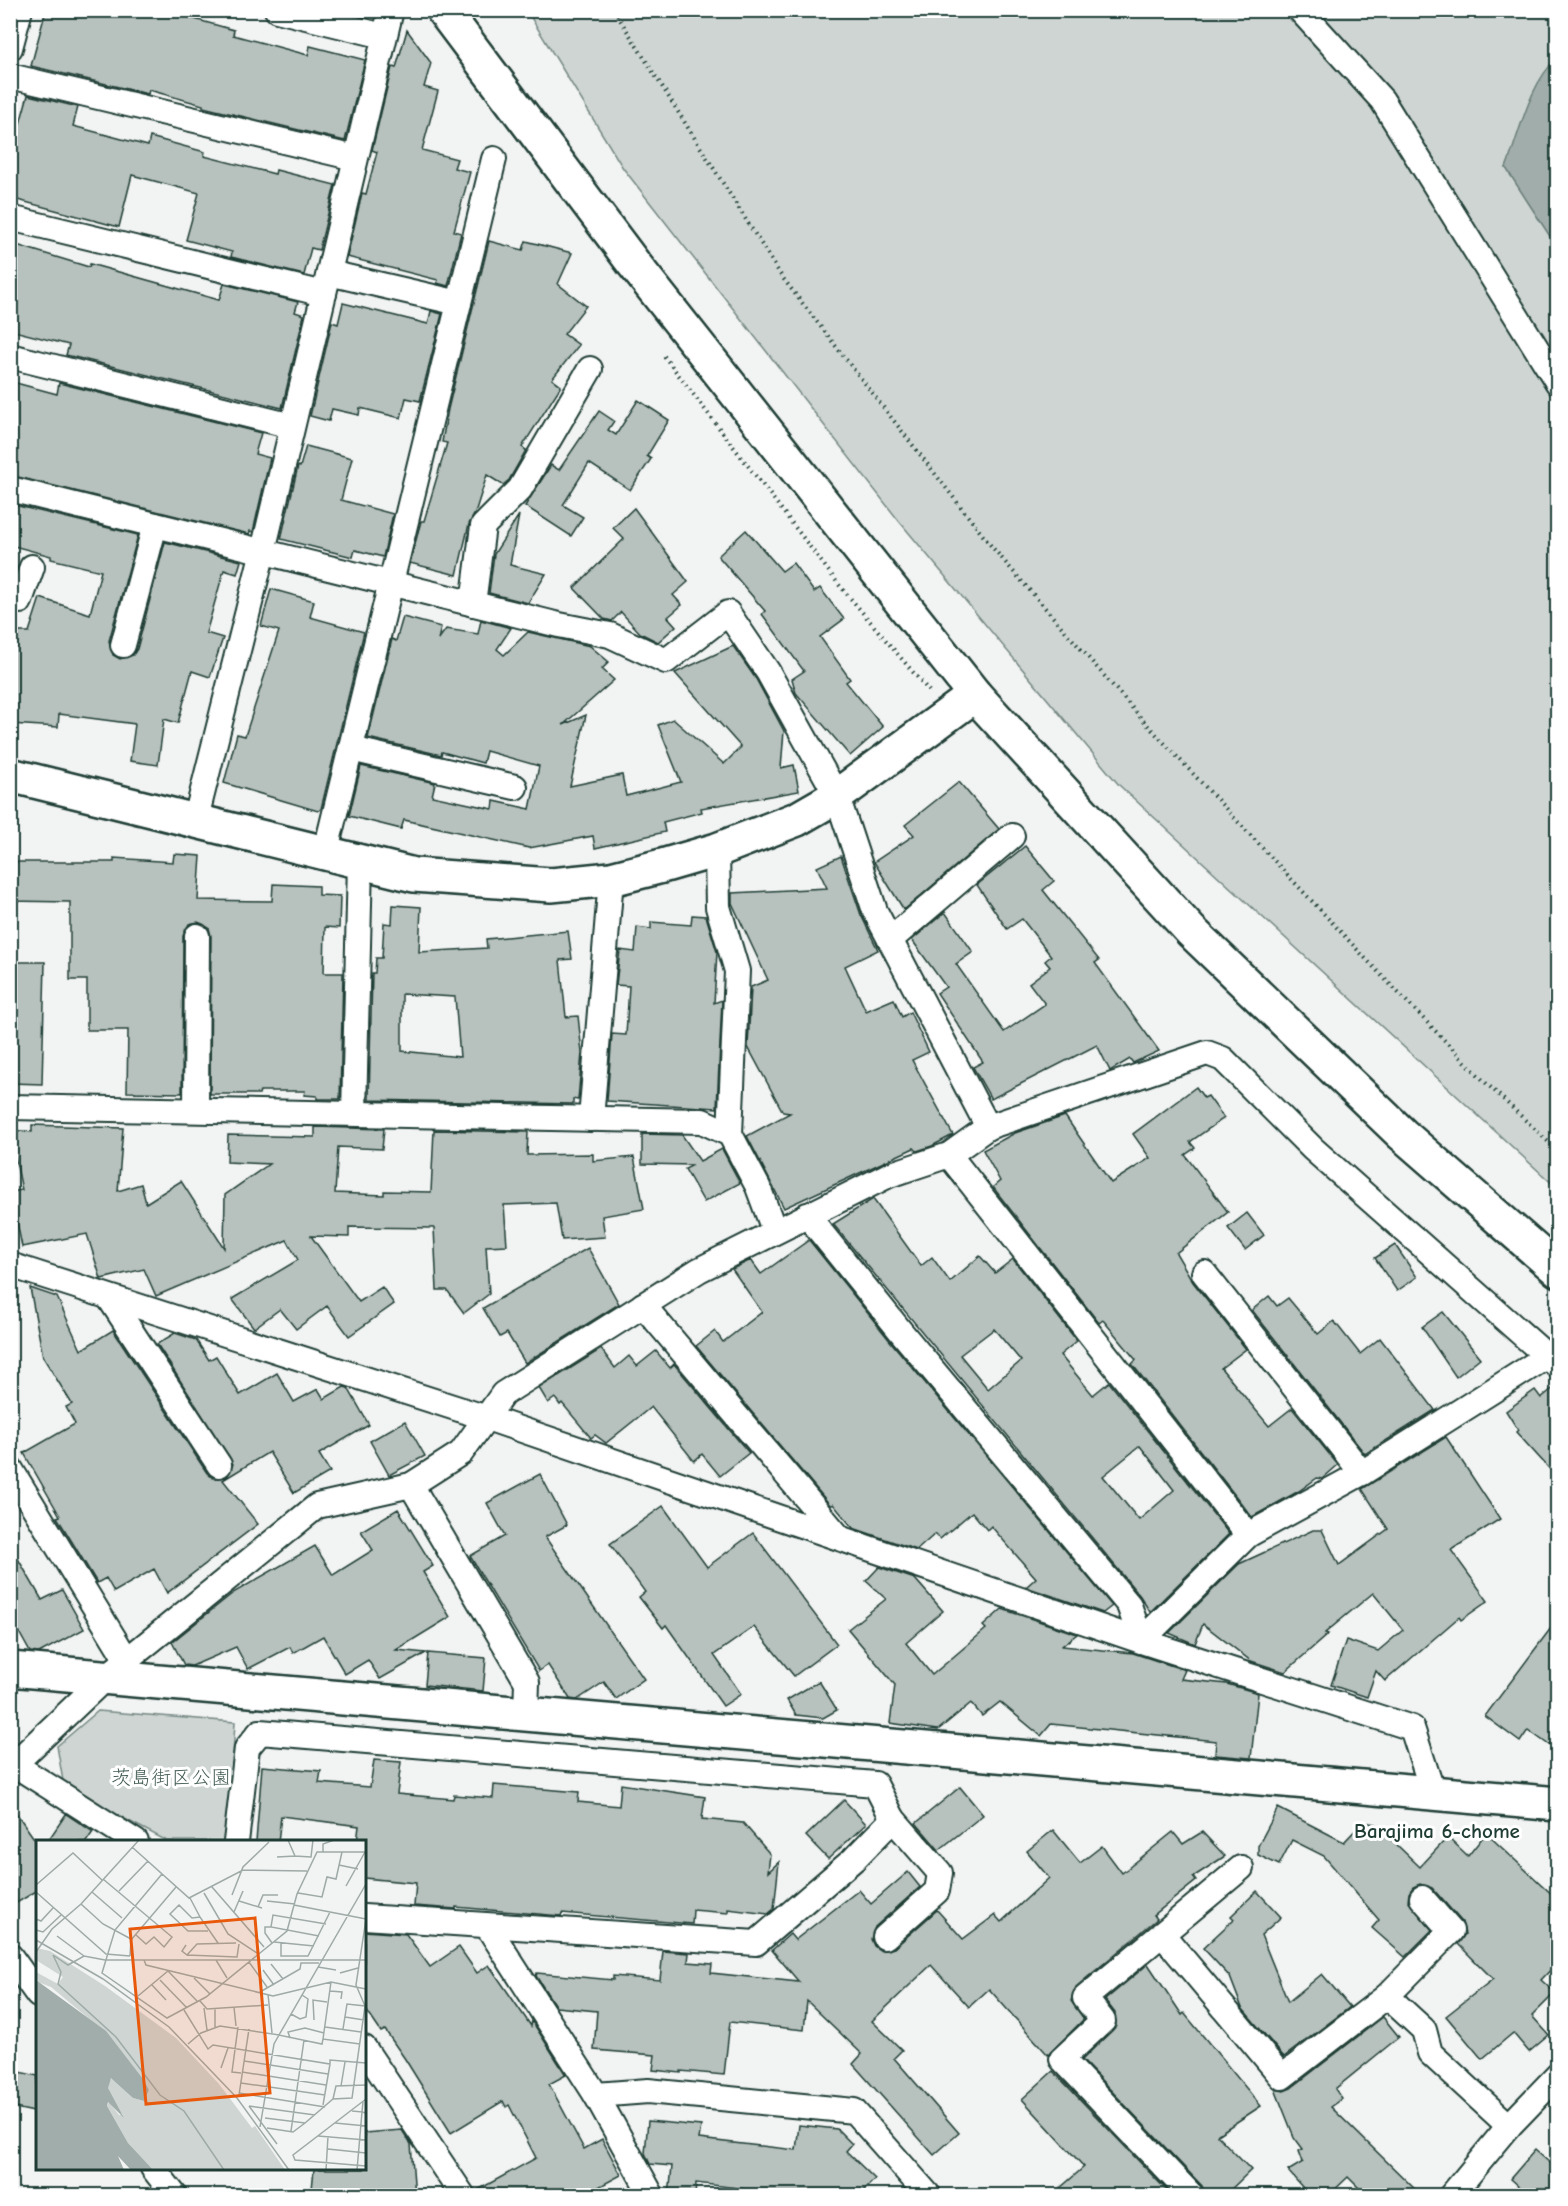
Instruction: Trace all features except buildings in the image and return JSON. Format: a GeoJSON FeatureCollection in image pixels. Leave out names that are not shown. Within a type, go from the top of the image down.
{"type":"FeatureCollection","features":[{"type":"Feature","properties":{"kind":"street"},"geometry":{"type":"LineString","coordinates":[[10,48],[20,10]]}},
{"type":"Feature","properties":{"kind":"street"},"geometry":{"type":"LineString","coordinates":[[277,10],[384,36]]}},
{"type":"Feature","properties":{"kind":"street"},"geometry":{"type":"LineString","coordinates":[[195,822],[263,551],[390,10]]}},
{"type":"Feature","properties":{"kind":"street"},"geometry":{"type":"LineString","coordinates":[[442,10],[634,264],[975,695],[1191,931],[1402,1134],[1557,1270]]}},
{"type":"Feature","properties":{"kind":"street"},"geometry":{"type":"LineString","coordinates":[[1300,10],[1382,100],[1557,383]]}},
{"type":"Feature","properties":{"kind":"street"},"geometry":{"type":"LineString","coordinates":[[10,76],[355,158]]}},
{"type":"Feature","properties":{"kind":"street"},"geometry":{"type":"LineString","coordinates":[[325,854],[494,159]]}},
{"type":"Feature","properties":{"kind":"street"},"geometry":{"type":"LineString","coordinates":[[10,218],[326,283],[459,303]]}},
{"type":"Feature","properties":{"kind":"street"},"geometry":{"type":"LineString","coordinates":[[10,356],[292,426]]}},
{"type":"Feature","properties":{"kind":"street"},"geometry":{"type":"LineString","coordinates":[[473,603],[483,526],[520,489],[590,369]]}},
{"type":"Feature","properties":{"kind":"street"},"geometry":{"type":"LineString","coordinates":[[10,489],[610,635],[666,661],[728,613],[768,672],[837,796],[875,911],[988,1127]]}},
{"type":"Feature","properties":{"kind":"street"},"geometry":{"type":"LineString","coordinates":[[123,645],[155,525]]}},
{"type":"Feature","properties":{"kind":"street"},"geometry":{"type":"LineString","coordinates":[[10,601],[20,601],[32,567]]}},
{"type":"Feature","properties":{"kind":"street"},"geometry":{"type":"LineString","coordinates":[[10,775],[414,875],[551,885],[611,879],[717,850],[797,819],[837,796],[975,695]]}},
{"type":"Feature","properties":{"kind":"street"},"geometry":{"type":"LineString","coordinates":[[351,749],[515,787]]}},
{"type":"Feature","properties":{"kind":"street"},"geometry":{"type":"LineString","coordinates":[[890,940],[1012,836]]}},
{"type":"Feature","properties":{"kind":"street"},"geometry":{"type":"LineString","coordinates":[[717,850],[718,907],[736,971],[730,1134],[758,1187],[774,1230]]}},
{"type":"Feature","properties":{"kind":"street"},"geometry":{"type":"LineString","coordinates":[[354,1113],[360,862]]}},
{"type":"Feature","properties":{"kind":"street"},"geometry":{"type":"LineString","coordinates":[[591,1119],[611,879]]}},
{"type":"Feature","properties":{"kind":"street"},"geometry":{"type":"LineString","coordinates":[[196,1110],[197,936]]}},
{"type":"Feature","properties":{"kind":"street"},"geometry":{"type":"LineString","coordinates":[[133,1840],[13,1766],[116,1668],[317,1506],[411,1485],[461,1453],[503,1394],[699,1270],[774,1230],[889,1175],[949,1155],[988,1127],[1207,1053],[1223,1059],[1313,1149],[1552,1361],[1362,1473],[1248,1535],[1141,1641]]}},
{"type":"Feature","properties":{"kind":"street"},"geometry":{"type":"LineString","coordinates":[[10,1107],[702,1121],[730,1134]]}},
{"type":"Feature","properties":{"kind":"street"},"geometry":{"type":"LineString","coordinates":[[949,1155],[1248,1535]]}},
{"type":"Feature","properties":{"kind":"street"},"geometry":{"type":"LineString","coordinates":[[807,1215],[902,1334],[1129,1605],[1141,1641]]}},
{"type":"Feature","properties":{"kind":"street"},"geometry":{"type":"LineString","coordinates":[[11,1266],[487,1418],[1141,1641],[1412,1728],[1433,1793]]}},
{"type":"Feature","properties":{"kind":"street"},"geometry":{"type":"LineString","coordinates":[[1204,1273],[1362,1473]]}},
{"type":"Feature","properties":{"kind":"street"},"geometry":{"type":"LineString","coordinates":[[110,1299],[219,1465]]}},
{"type":"Feature","properties":{"kind":"street"},"geometry":{"type":"LineString","coordinates":[[643,1305],[839,1537]]}},
{"type":"Feature","properties":{"kind":"street"},"geometry":{"type":"LineString","coordinates":[[10,1468],[116,1668]]}},
{"type":"Feature","properties":{"kind":"street"},"geometry":{"type":"LineString","coordinates":[[411,1485],[527,1682],[526,1713]]}},
{"type":"Feature","properties":{"kind":"street"},"geometry":{"type":"LineString","coordinates":[[10,1669],[116,1668],[526,1713],[1557,1804]]}},
{"type":"Feature","properties":{"kind":"street"},"geometry":{"type":"LineString","coordinates":[[236,1840],[247,1748],[260,1732],[875,1784],[893,1819],[940,1873],[937,1891],[885,1937]]}},
{"type":"Feature","properties":{"kind":"street"},"geometry":{"type":"LineString","coordinates":[[366,1917],[756,1943],[854,1859],[893,1819]]}},
{"type":"Feature","properties":{"kind":"street"},"geometry":{"type":"LineString","coordinates":[[1192,2196],[1062,2059],[1103,2021],[1085,1998],[1241,1868]]}},
{"type":"Feature","properties":{"kind":"street"},"geometry":{"type":"LineString","coordinates":[[1162,1934],[1282,2077],[1387,1996],[1451,1931],[1422,1898]]}},
{"type":"Feature","properties":{"kind":"street"},"geometry":{"type":"LineString","coordinates":[[488,1927],[596,2095],[652,2196]]}},
{"type":"Feature","properties":{"kind":"street"},"geometry":{"type":"LineString","coordinates":[[10,1956],[36,1992]]}},
{"type":"Feature","properties":{"kind":"street"},"geometry":{"type":"LineString","coordinates":[[1387,1996],[1424,2031],[1430,2053],[1509,2126]]}},
{"type":"Feature","properties":{"kind":"street"},"geometry":{"type":"LineString","coordinates":[[366,2051],[463,2196]]}},
{"type":"Feature","properties":{"kind":"street"},"geometry":{"type":"LineString","coordinates":[[1451,2196],[1509,2126],[1557,2075]]}},
{"type":"Feature","properties":{"kind":"street"},"geometry":{"type":"LineString","coordinates":[[596,2095],[648,2091],[854,2111],[929,2196]]}},
{"type":"Feature","properties":{"kind":"street"},"geometry":{"type":"LineString","coordinates":[[154,2170],[175,2196]]}},
{"type":"Feature","properties":{"kind":"path"},"geometry":{"type":"LineString","coordinates":[[614,10],[782,277],[992,548],[1141,718],[1381,975],[1486,1083],[1557,1151]]}},
{"type":"Feature","properties":{"kind":"green space"},"geometry":{"type":"Polygon","coordinates":[[[527,11],[1557,11],[1557,59],[1550,65],[1506,168],[1557,247],[1557,1188],[1119,785],[899,521],[623,168],[527,11]]]}},
{"type":"Feature","properties":{"kind":"green space","name":"茨島街区公園"},"geometry":{"type":"Polygon","coordinates":[[[98,1711],[235,1722],[228,1840],[165,1840],[64,1787],[57,1746],[98,1711]]]}},
{"type":"Feature","properties":{"kind":"shaded area"},"geometry":{"type":"Polygon","coordinates":[[[1557,59],[1557,247],[1506,168],[1532,94],[1539,81],[1557,59]]]}},
{"type":"Feature","properties":{"kind":"district","name":"Barajima 6-chome"},"geometry":{"type":"Point","coordinates":[1437,1831]}}]}
